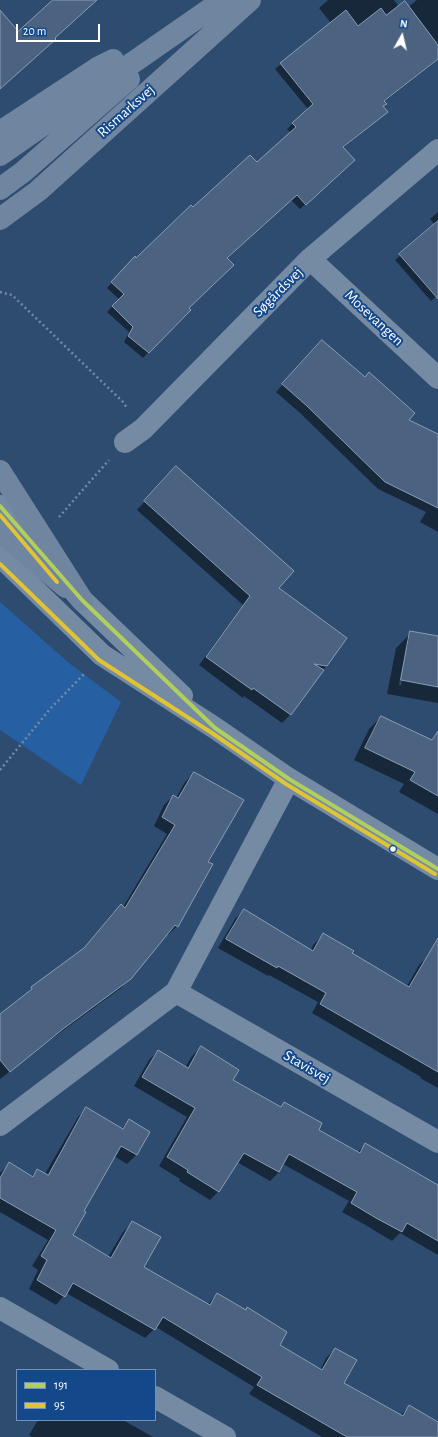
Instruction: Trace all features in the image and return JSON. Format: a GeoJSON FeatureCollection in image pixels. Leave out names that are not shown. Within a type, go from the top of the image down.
{"type":"FeatureCollection","features":[{"type":"Feature","properties":{"kind":"main road"},"geometry":{"type":"LineString","coordinates":[[0,155],[223,0]]}},
{"type":"Feature","properties":{"kind":"main road","name":"Rismarksvej"},"geometry":{"type":"LineString","coordinates":[[0,218],[38,191],[250,0]]}},
{"type":"Feature","properties":{"kind":"main road"},"geometry":{"type":"LineString","coordinates":[[0,132],[99,67],[198,17]]}},
{"type":"Feature","properties":{"kind":"main road"},"geometry":{"type":"LineString","coordinates":[[0,189],[24,172],[198,17]]}},
{"type":"Feature","properties":{"kind":"main road"},"geometry":{"type":"LineString","coordinates":[[0,471],[82,600]]}},
{"type":"Feature","properties":{"kind":"main road"},"geometry":{"type":"LineString","coordinates":[[0,531],[82,600]]}},
{"type":"Feature","properties":{"kind":"street","name":"Søgårdsvej"},"geometry":{"type":"LineString","coordinates":[[125,442],[143,429],[310,259],[438,150]]}},
{"type":"Feature","properties":{"kind":"street","name":"Mosevangen"},"geometry":{"type":"LineString","coordinates":[[310,259],[438,378]]}},
{"type":"Feature","properties":{"kind":"street"},"geometry":{"type":"LineString","coordinates":[[0,506],[82,600],[215,728]]}},
{"type":"Feature","properties":{"kind":"street"},"geometry":{"type":"LineString","coordinates":[[0,556],[102,655],[215,728],[289,779],[438,869]]}},
{"type":"Feature","properties":{"kind":"street"},"geometry":{"type":"LineString","coordinates":[[0,1125],[176,992],[289,779]]}},
{"type":"Feature","properties":{"kind":"street","name":"Stavisvej"},"geometry":{"type":"LineString","coordinates":[[176,992],[438,1142]]}},
{"type":"Feature","properties":{"kind":"street"},"geometry":{"type":"LineString","coordinates":[[0,1308],[106,1369]]}},
{"type":"Feature","properties":{"kind":"street"},"geometry":{"type":"LineString","coordinates":[[156,1398],[225,1437]]}},
{"type":"Feature","properties":{"kind":"path"},"geometry":{"type":"LineString","coordinates":[[0,292],[12,296],[123,402],[143,429]]}},
{"type":"Feature","properties":{"kind":"path"},"geometry":{"type":"LineString","coordinates":[[54,523],[125,442]]}},
{"type":"Feature","properties":{"kind":"path"},"geometry":{"type":"LineString","coordinates":[[0,770],[50,709],[102,655]]}},
{"type":"Feature","properties":{"kind":"shaded area"},"geometry":{"type":"Polygon","coordinates":[[[0,602],[69,663],[121,702],[81,785],[0,730],[0,602]]]}},
{"type":"Feature","properties":{"kind":"building"},"geometry":{"type":"Polygon","coordinates":[[[53,0],[97,0],[0,89],[0,10],[18,31],[53,0]]]}},
{"type":"Feature","properties":{"kind":"building"},"geometry":{"type":"Polygon","coordinates":[[[405,1],[438,45],[438,59],[384,101],[387,104],[383,106],[388,112],[343,147],[355,160],[306,205],[297,195],[227,258],[234,265],[189,308],[191,310],[149,353],[128,336],[133,327],[112,306],[124,294],[111,282],[135,256],[136,258],[191,205],[193,207],[250,155],[257,162],[296,127],[292,123],[313,104],[280,63],[346,10],[358,26],[381,8],[386,15],[405,1]]]}},
{"type":"Feature","properties":{"kind":"building"},"geometry":{"type":"Polygon","coordinates":[[[438,221],[438,299],[399,254],[438,221]]]}},
{"type":"Feature","properties":{"kind":"building"},"geometry":{"type":"Polygon","coordinates":[[[322,340],[365,377],[369,372],[415,413],[409,420],[438,434],[438,508],[385,482],[307,406],[282,384],[322,340]]]}},
{"type":"Feature","properties":{"kind":"building"},"geometry":{"type":"Polygon","coordinates":[[[176,466],[294,571],[279,588],[347,638],[327,666],[314,664],[324,670],[291,715],[253,688],[252,690],[206,657],[250,596],[144,501],[176,466]]]}},
{"type":"Feature","properties":{"kind":"building"},"geometry":{"type":"Polygon","coordinates":[[[410,631],[438,636],[438,687],[401,680],[410,631]]]}},
{"type":"Feature","properties":{"kind":"building"},"geometry":{"type":"Polygon","coordinates":[[[381,716],[432,740],[438,731],[438,796],[410,780],[415,772],[365,748],[381,716]]]}},
{"type":"Feature","properties":{"kind":"building"},"geometry":{"type":"Polygon","coordinates":[[[194,772],[244,800],[208,862],[213,864],[178,927],[175,925],[131,979],[63,1029],[10,1072],[0,1060],[0,1014],[32,989],[31,987],[84,948],[121,904],[125,908],[175,825],[162,817],[173,795],[178,798],[194,772]]]}},
{"type":"Feature","properties":{"kind":"building"},"geometry":{"type":"Polygon","coordinates":[[[244,909],[313,951],[323,933],[354,951],[352,953],[409,987],[438,938],[438,1072],[320,1004],[326,993],[278,966],[277,968],[226,939],[244,909]]]}},
{"type":"Feature","properties":{"kind":"building"},"geometry":{"type":"Polygon","coordinates":[[[201,1046],[239,1070],[233,1080],[281,1107],[284,1102],[322,1123],[319,1130],[360,1153],[365,1143],[438,1185],[438,1241],[407,1223],[402,1232],[376,1218],[351,1203],[357,1192],[289,1154],[279,1172],[244,1153],[219,1192],[187,1172],[188,1170],[167,1157],[195,1108],[142,1077],[158,1050],[188,1068],[201,1046]]]}},
{"type":"Feature","properties":{"kind":"building"},"geometry":{"type":"Polygon","coordinates":[[[86,1107],[123,1129],[129,1119],[150,1132],[137,1155],[121,1146],[84,1211],[86,1212],[73,1235],[111,1258],[132,1221],[161,1237],[144,1267],[210,1305],[217,1293],[246,1310],[247,1307],[287,1332],[280,1345],[322,1370],[335,1348],[357,1360],[344,1383],[403,1416],[409,1405],[438,1422],[438,1437],[347,1437],[257,1385],[262,1377],[163,1317],[155,1330],[73,1283],[65,1297],[37,1280],[47,1260],[41,1256],[56,1230],[0,1198],[0,1178],[9,1162],[33,1177],[37,1169],[48,1175],[86,1107]]]}},
{"type":"Feature","properties":{"kind":"transit line","name":"191"},"geometry":{"type":"LineString","coordinates":[[0,506],[82,600],[215,728],[289,779],[438,869]]}},
{"type":"Feature","properties":{"kind":"transit line","name":"95"},"geometry":{"type":"LineString","coordinates":[[0,515],[57,582]]}},
{"type":"Feature","properties":{"kind":"transit line","name":"95"},"geometry":{"type":"LineString","coordinates":[[0,564],[99,660],[212,733],[286,784],[435,874]]}}]}
